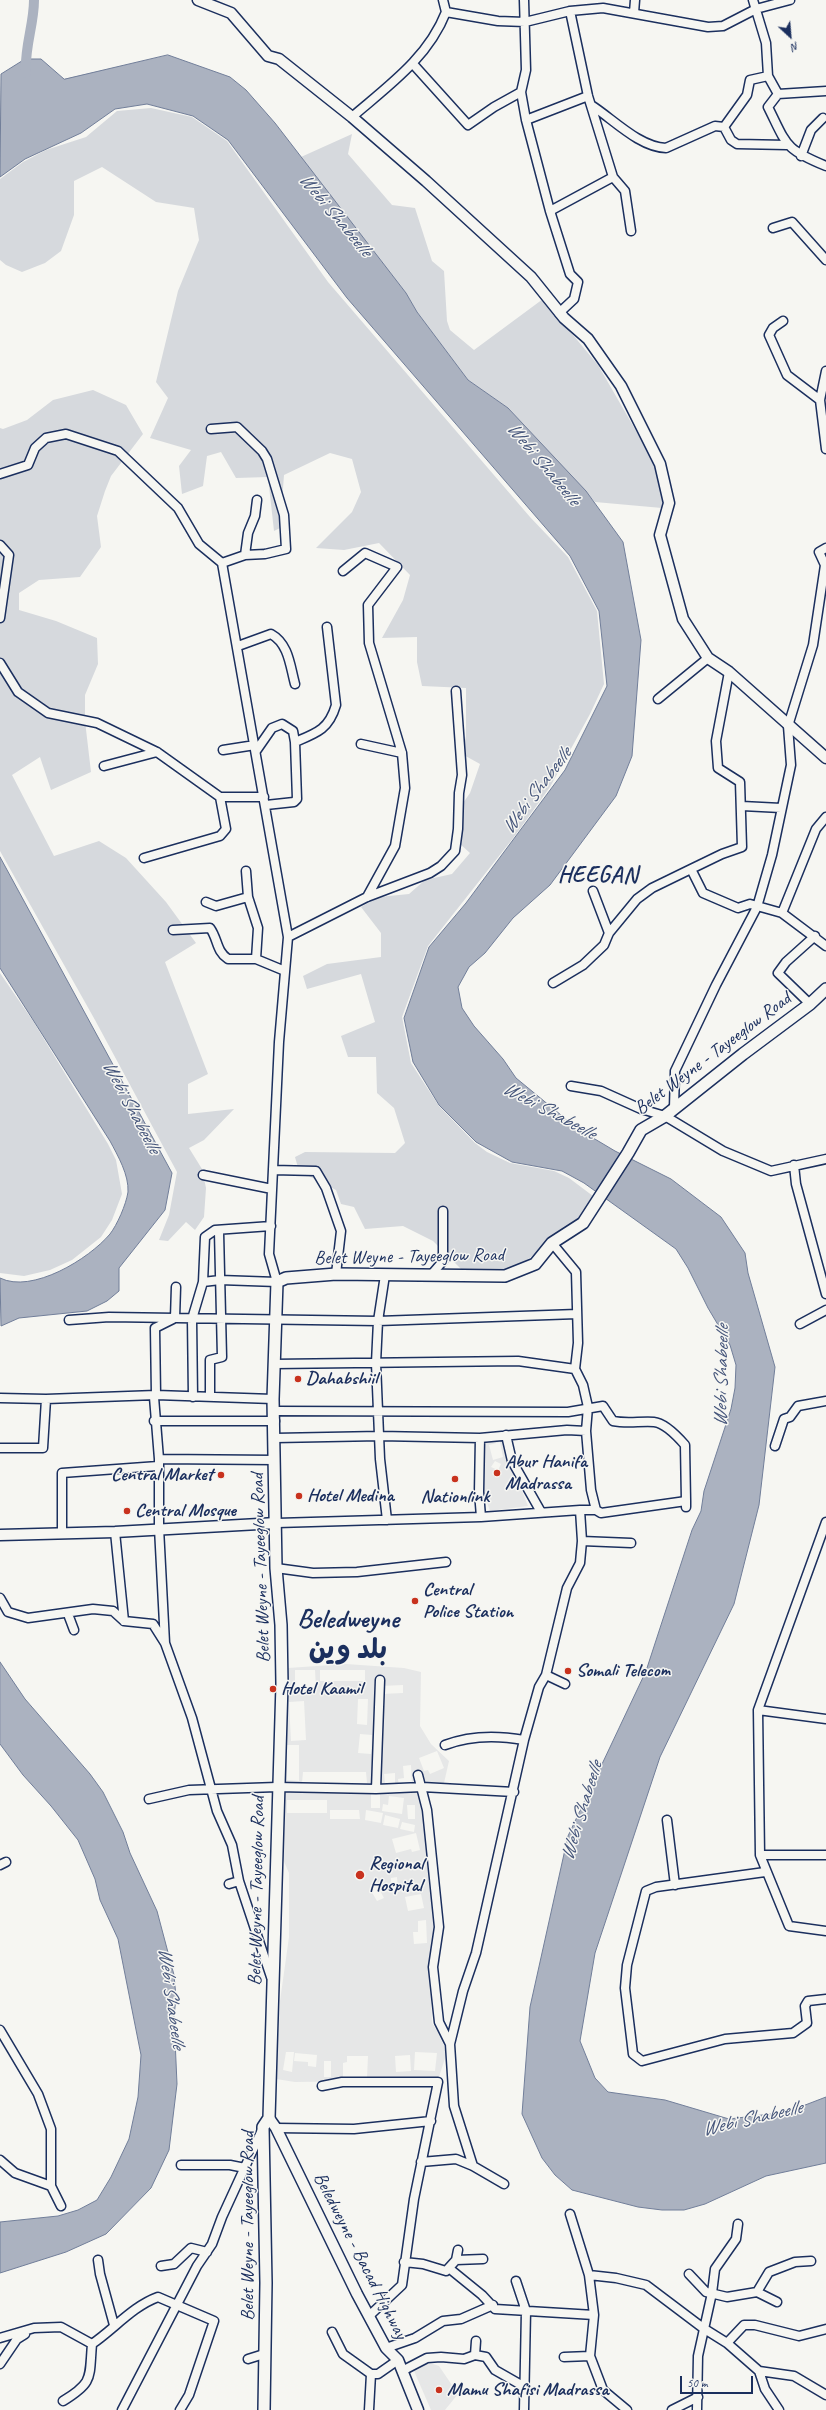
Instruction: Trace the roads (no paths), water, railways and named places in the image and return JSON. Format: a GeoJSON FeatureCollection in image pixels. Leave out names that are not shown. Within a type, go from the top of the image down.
{"type":"FeatureCollection","features":[{"type":"Feature","properties":{"kind":"main road","name":"Belet Weyne - Tayeeglow Road"},"geometry":{"type":"LineString","coordinates":[[264,2410],[266,2123],[273,1983],[277,1787],[282,1684],[281,1625],[276,1568],[275,1416],[273,1399],[277,1282],[286,1278],[336,1274],[505,1276],[535,1264],[552,1243],[583,1223],[641,1130],[665,1116],[810,1004],[826,989]]}},
{"type":"Feature","properties":{"kind":"street"},"geometry":{"type":"LineString","coordinates":[[198,0],[231,13],[268,56],[279,59],[352,117],[426,181],[531,277],[559,313],[588,339],[621,386],[660,464],[669,503],[660,535],[683,619],[708,658],[729,672],[788,726],[826,758]]}},
{"type":"Feature","properties":{"kind":"street"},"geometry":{"type":"LineString","coordinates":[[352,117],[413,64],[434,38],[446,12],[443,0]]}},
{"type":"Feature","properties":{"kind":"street"},"geometry":{"type":"LineString","coordinates":[[524,0],[526,70],[521,92],[526,120],[550,211],[570,274],[578,282],[574,300],[559,313]]}},
{"type":"Feature","properties":{"kind":"street"},"geometry":{"type":"LineString","coordinates":[[634,13],[635,0]]}},
{"type":"Feature","properties":{"kind":"street"},"geometry":{"type":"LineString","coordinates":[[753,0],[766,43],[768,76],[778,94]]}},
{"type":"Feature","properties":{"kind":"street"},"geometry":{"type":"LineString","coordinates":[[446,12],[498,21],[525,22],[570,11],[602,8],[708,27],[723,26],[756,9],[790,0]]}},
{"type":"Feature","properties":{"kind":"street"},"geometry":{"type":"LineString","coordinates":[[570,11],[588,96],[613,177],[625,191],[631,231]]}},
{"type":"Feature","properties":{"kind":"street"},"geometry":{"type":"LineString","coordinates":[[413,64],[468,125],[494,106],[521,92]]}},
{"type":"Feature","properties":{"kind":"street"},"geometry":{"type":"LineString","coordinates":[[724,127],[747,95],[750,80],[768,76]]}},
{"type":"Feature","properties":{"kind":"street"},"geometry":{"type":"LineString","coordinates":[[826,91],[778,94],[768,107],[787,145],[801,156],[826,166]]}},
{"type":"Feature","properties":{"kind":"street"},"geometry":{"type":"LineString","coordinates":[[526,120],[588,96]]}},
{"type":"Feature","properties":{"kind":"street"},"geometry":{"type":"LineString","coordinates":[[591,105],[635,136],[660,148],[666,148],[715,126],[724,127]]}},
{"type":"Feature","properties":{"kind":"street"},"geometry":{"type":"LineString","coordinates":[[801,156],[811,130],[823,118]]}},
{"type":"Feature","properties":{"kind":"street"},"geometry":{"type":"LineString","coordinates":[[724,127],[731,140],[737,144],[787,145]]}},
{"type":"Feature","properties":{"kind":"street"},"geometry":{"type":"LineString","coordinates":[[550,211],[613,177]]}},
{"type":"Feature","properties":{"kind":"street"},"geometry":{"type":"LineString","coordinates":[[773,228],[792,222],[826,260]]}},
{"type":"Feature","properties":{"kind":"street"},"geometry":{"type":"LineString","coordinates":[[783,321],[773,328],[769,335],[786,376],[820,400]]}},
{"type":"Feature","properties":{"kind":"street"},"geometry":{"type":"LineString","coordinates":[[826,371],[820,400],[826,449]]}},
{"type":"Feature","properties":{"kind":"street"},"geometry":{"type":"LineString","coordinates":[[211,429],[237,427],[262,451],[267,459],[284,514],[286,548],[265,554],[245,555],[222,563]]}},
{"type":"Feature","properties":{"kind":"street"},"geometry":{"type":"LineString","coordinates":[[0,474],[28,465],[35,448],[46,438],[66,434],[118,451],[178,508],[199,544],[222,563],[238,646],[288,937],[279,1042],[269,1254],[277,1282],[220,1280],[203,1282]]}},
{"type":"Feature","properties":{"kind":"street"},"geometry":{"type":"LineString","coordinates":[[245,555],[248,532],[255,516],[257,500]]}},
{"type":"Feature","properties":{"kind":"street"},"geometry":{"type":"LineString","coordinates":[[0,545],[9,555],[0,618]]}},
{"type":"Feature","properties":{"kind":"street"},"geometry":{"type":"LineString","coordinates":[[674,1108],[674,1071],[716,984],[757,907],[772,856],[781,808],[792,765],[788,726],[813,645],[824,565],[819,552],[826,548]]}},
{"type":"Feature","properties":{"kind":"street"},"geometry":{"type":"LineString","coordinates":[[343,571],[365,553],[397,567],[368,605],[369,643],[402,753],[405,788],[395,846],[368,897]]}},
{"type":"Feature","properties":{"kind":"street"},"geometry":{"type":"LineString","coordinates":[[295,742],[321,731],[332,717],[336,705],[327,627]]}},
{"type":"Feature","properties":{"kind":"street"},"geometry":{"type":"LineString","coordinates":[[238,646],[271,634],[279,638],[286,648],[295,684]]}},
{"type":"Feature","properties":{"kind":"street"},"geometry":{"type":"LineString","coordinates":[[658,699],[708,658]]}},
{"type":"Feature","properties":{"kind":"street"},"geometry":{"type":"LineString","coordinates":[[0,663],[18,692],[48,713],[97,723],[157,752],[220,797],[264,797]]}},
{"type":"Feature","properties":{"kind":"street"},"geometry":{"type":"LineString","coordinates":[[553,983],[583,965],[604,945],[609,932],[637,899],[652,888],[722,854],[742,847],[742,806],[740,782],[718,768],[716,741],[729,672]]}},
{"type":"Feature","properties":{"kind":"street"},"geometry":{"type":"LineString","coordinates":[[288,937],[368,897],[430,873],[441,866],[455,851],[458,830],[459,793],[462,775],[456,691]]}},
{"type":"Feature","properties":{"kind":"street"},"geometry":{"type":"LineString","coordinates":[[223,750],[255,748],[272,728],[282,724],[293,732],[295,742],[297,799],[294,802],[266,805]]}},
{"type":"Feature","properties":{"kind":"street"},"geometry":{"type":"LineString","coordinates":[[361,744],[402,753]]}},
{"type":"Feature","properties":{"kind":"street"},"geometry":{"type":"LineString","coordinates":[[104,766],[157,752]]}},
{"type":"Feature","properties":{"kind":"street"},"geometry":{"type":"LineString","coordinates":[[144,858],[220,836],[226,829],[220,797]]}},
{"type":"Feature","properties":{"kind":"street"},"geometry":{"type":"LineString","coordinates":[[742,806],[781,808]]}},
{"type":"Feature","properties":{"kind":"street"},"geometry":{"type":"LineString","coordinates":[[782,913],[816,829],[826,816]]}},
{"type":"Feature","properties":{"kind":"street"},"geometry":{"type":"LineString","coordinates":[[691,869],[703,893],[738,908],[750,904],[782,913],[815,936],[826,946]]}},
{"type":"Feature","properties":{"kind":"street"},"geometry":{"type":"LineString","coordinates":[[246,871],[248,897],[258,928],[256,959]]}},
{"type":"Feature","properties":{"kind":"street"},"geometry":{"type":"LineString","coordinates":[[593,891],[609,932]]}},
{"type":"Feature","properties":{"kind":"street"},"geometry":{"type":"LineString","coordinates":[[206,902],[216,906],[248,897]]}},
{"type":"Feature","properties":{"kind":"street"},"geometry":{"type":"LineString","coordinates":[[173,930],[210,928],[222,954],[228,959],[256,959],[286,971]]}},
{"type":"Feature","properties":{"kind":"street"},"geometry":{"type":"LineString","coordinates":[[810,1004],[778,972],[786,962],[815,936]]}},
{"type":"Feature","properties":{"kind":"street"},"geometry":{"type":"LineString","coordinates":[[571,1086],[601,1091],[641,1108],[665,1116],[723,1151],[771,1171],[826,1159]]}},
{"type":"Feature","properties":{"kind":"street"},"geometry":{"type":"LineString","coordinates":[[794,1165],[796,1184],[826,1294]]}},
{"type":"Feature","properties":{"kind":"street"},"geometry":{"type":"LineString","coordinates":[[273,1170],[316,1171],[326,1188],[341,1231],[336,1274]]}},
{"type":"Feature","properties":{"kind":"street"},"geometry":{"type":"LineString","coordinates":[[202,1175],[272,1189]]}},
{"type":"Feature","properties":{"kind":"street"},"geometry":{"type":"LineString","coordinates":[[431,1275],[443,1261],[443,1212]]}},
{"type":"Feature","properties":{"kind":"street"},"geometry":{"type":"LineString","coordinates":[[193,1397],[192,1319],[203,1282],[205,1237],[215,1230],[218,1232],[271,1226]]}},
{"type":"Feature","properties":{"kind":"street"},"geometry":{"type":"LineString","coordinates":[[210,1397],[210,1360],[222,1357],[218,1232]]}},
{"type":"Feature","properties":{"kind":"street"},"geometry":{"type":"LineString","coordinates":[[552,1243],[576,1272],[578,1343],[575,1369],[583,1386],[588,1407],[586,1431],[591,1490],[596,1510]]}},
{"type":"Feature","properties":{"kind":"street"},"geometry":{"type":"LineString","coordinates":[[385,1275],[378,1321],[376,1363],[380,1459],[387,1520]]}},
{"type":"Feature","properties":{"kind":"street"},"geometry":{"type":"LineString","coordinates":[[175,1318],[176,1287]]}},
{"type":"Feature","properties":{"kind":"street"},"geometry":{"type":"LineString","coordinates":[[800,1324],[826,1310]]}},
{"type":"Feature","properties":{"kind":"street"},"geometry":{"type":"LineString","coordinates":[[69,1320],[109,1317],[378,1321],[576,1314]]}},
{"type":"Feature","properties":{"kind":"street"},"geometry":{"type":"LineString","coordinates":[[165,1643],[159,1528],[159,1463],[154,1421],[155,1328],[175,1318]]}},
{"type":"Feature","properties":{"kind":"street"},"geometry":{"type":"LineString","coordinates":[[274,1364],[518,1361],[575,1369]]}},
{"type":"Feature","properties":{"kind":"street"},"geometry":{"type":"LineString","coordinates":[[0,1398],[46,1399],[155,1396],[273,1399]]}},
{"type":"Feature","properties":{"kind":"street"},"geometry":{"type":"LineString","coordinates":[[0,1448],[43,1448],[46,1399]]}},
{"type":"Feature","properties":{"kind":"street"},"geometry":{"type":"LineString","coordinates":[[775,1446],[784,1419],[790,1417],[798,1406],[826,1401]]}},
{"type":"Feature","properties":{"kind":"street"},"geometry":{"type":"LineString","coordinates":[[0,1535],[62,1532],[115,1532],[159,1528],[276,1523],[481,1517],[580,1510],[596,1510],[601,1513],[686,1504],[685,1445],[677,1436],[656,1422],[628,1424],[613,1421],[603,1406],[588,1407],[568,1412],[379,1412],[154,1421]]}},
{"type":"Feature","properties":{"kind":"street"},"geometry":{"type":"LineString","coordinates":[[275,1438],[380,1436],[480,1438],[566,1430],[586,1431]]}},
{"type":"Feature","properties":{"kind":"street"},"geometry":{"type":"LineString","coordinates":[[506,1435],[512,1461],[541,1512]]}},
{"type":"Feature","properties":{"kind":"street"},"geometry":{"type":"LineString","coordinates":[[480,1438],[478,1492],[481,1517]]}},
{"type":"Feature","properties":{"kind":"street"},"geometry":{"type":"LineString","coordinates":[[62,1532],[62,1473],[159,1463],[275,1460]]}},
{"type":"Feature","properties":{"kind":"street"},"geometry":{"type":"LineString","coordinates":[[473,2166],[454,2106],[450,2044],[462,1991],[476,1953],[514,1792],[524,1740],[539,1687],[546,1676],[567,1588],[580,1562],[582,1541],[580,1510]]}},
{"type":"Feature","properties":{"kind":"street"},"geometry":{"type":"LineString","coordinates":[[826,1522],[758,1710],[760,1855],[765,1872],[789,1926],[826,1931]]}},
{"type":"Feature","properties":{"kind":"street"},"geometry":{"type":"LineString","coordinates":[[115,1532],[124,1621]]}},
{"type":"Feature","properties":{"kind":"street"},"geometry":{"type":"LineString","coordinates":[[582,1541],[631,1543]]}},
{"type":"Feature","properties":{"kind":"street"},"geometry":{"type":"LineString","coordinates":[[276,1568],[313,1573],[357,1572],[446,1562]]}},
{"type":"Feature","properties":{"kind":"street"},"geometry":{"type":"LineString","coordinates":[[0,1598],[8,1612],[28,1618],[68,1614],[93,1609],[113,1611],[124,1621],[153,1624],[165,1643],[192,1718],[217,1811],[232,1844],[239,1881],[273,1983]]}},
{"type":"Feature","properties":{"kind":"street"},"geometry":{"type":"LineString","coordinates":[[68,1614],[74,1630]]}},
{"type":"Feature","properties":{"kind":"street"},"geometry":{"type":"LineString","coordinates":[[546,1676],[565,1684]]}},
{"type":"Feature","properties":{"kind":"street"},"geometry":{"type":"LineString","coordinates":[[376,1789],[380,1680]]}},
{"type":"Feature","properties":{"kind":"street"},"geometry":{"type":"LineString","coordinates":[[758,1710],[826,1719]]}},
{"type":"Feature","properties":{"kind":"street"},"geometry":{"type":"LineString","coordinates":[[445,1745],[464,1738],[507,1737],[524,1740]]}},
{"type":"Feature","properties":{"kind":"street"},"geometry":{"type":"LineString","coordinates":[[418,1775],[427,1810],[439,1927],[433,1967],[439,2022],[450,2044]]}},
{"type":"Feature","properties":{"kind":"street"},"geometry":{"type":"LineString","coordinates":[[149,1799],[189,1790],[277,1787],[376,1789],[422,1787],[514,1792]]}},
{"type":"Feature","properties":{"kind":"street"},"geometry":{"type":"LineString","coordinates":[[667,1820],[674,1885]]}},
{"type":"Feature","properties":{"kind":"street"},"geometry":{"type":"LineString","coordinates":[[760,1855],[826,1855]]}},
{"type":"Feature","properties":{"kind":"street"},"geometry":{"type":"LineString","coordinates":[[765,1872],[656,1887],[646,1891],[627,1965],[625,1988],[633,2054],[636,2058],[642,2061],[725,2039],[793,2033],[807,2023],[805,2006],[808,2001],[826,1999]]}},
{"type":"Feature","properties":{"kind":"street"},"geometry":{"type":"LineString","coordinates":[[229,1884],[239,1881]]}},
{"type":"Feature","properties":{"kind":"street"},"geometry":{"type":"LineString","coordinates":[[0,2030],[38,2094],[51,2129],[50,2186],[61,2206]]}},
{"type":"Feature","properties":{"kind":"street"},"geometry":{"type":"LineString","coordinates":[[322,2086],[342,2082],[438,2082],[431,2121],[421,2162],[404,2262],[402,2285],[370,2315]]}},
{"type":"Feature","properties":{"kind":"street"},"geometry":{"type":"LineString","coordinates":[[276,2128],[354,2129],[431,2121]]}},
{"type":"Feature","properties":{"kind":"street"},"geometry":{"type":"LineString","coordinates":[[122,2410],[178,2306],[197,2266],[207,2252],[266,2123]]}},
{"type":"Feature","properties":{"kind":"street","name":"Beledweyne - Bacad Highway"},"geometry":{"type":"LineString","coordinates":[[266,2123],[276,2128],[341,2263],[370,2315],[386,2348],[398,2360],[418,2410]]}},
{"type":"Feature","properties":{"kind":"street"},"geometry":{"type":"LineString","coordinates":[[0,2160],[15,2173],[50,2186]]}},
{"type":"Feature","properties":{"kind":"street"},"geometry":{"type":"LineString","coordinates":[[421,2162],[456,2160],[473,2166],[504,2184]]}},
{"type":"Feature","properties":{"kind":"street"},"geometry":{"type":"LineString","coordinates":[[181,2165],[230,2165],[245,2168]]}},
{"type":"Feature","properties":{"kind":"street"},"geometry":{"type":"LineString","coordinates":[[570,2214],[589,2275],[594,2315],[590,2356],[603,2390],[627,2410]]}},
{"type":"Feature","properties":{"kind":"street"},"geometry":{"type":"LineString","coordinates":[[697,2410],[698,2356],[712,2293],[715,2269],[736,2239],[738,2224]]}},
{"type":"Feature","properties":{"kind":"street"},"geometry":{"type":"LineString","coordinates":[[161,2266],[174,2264],[191,2248],[207,2252]]}},
{"type":"Feature","properties":{"kind":"street"},"geometry":{"type":"LineString","coordinates":[[404,2262],[423,2264],[446,2271],[450,2269],[456,2260],[458,2250]]}},
{"type":"Feature","properties":{"kind":"street"},"geometry":{"type":"LineString","coordinates":[[456,2260],[483,2259]]}},
{"type":"Feature","properties":{"kind":"street"},"geometry":{"type":"LineString","coordinates":[[98,2260],[100,2274],[114,2325]]}},
{"type":"Feature","properties":{"kind":"street"},"geometry":{"type":"LineString","coordinates":[[757,2292],[769,2272],[794,2262],[811,2262]]}},
{"type":"Feature","properties":{"kind":"street"},"geometry":{"type":"LineString","coordinates":[[450,2269],[493,2305],[495,2309],[502,2311],[594,2315]]}},
{"type":"Feature","properties":{"kind":"street"},"geometry":{"type":"LineString","coordinates":[[689,2274],[706,2292],[728,2297],[757,2292],[777,2302]]}},
{"type":"Feature","properties":{"kind":"street"},"geometry":{"type":"LineString","coordinates":[[589,2275],[616,2278],[646,2285],[703,2328],[727,2343],[759,2371],[766,2389],[779,2410]]}},
{"type":"Feature","properties":{"kind":"street"},"geometry":{"type":"LineString","coordinates":[[516,2281],[526,2312],[523,2386],[524,2410]]}},
{"type":"Feature","properties":{"kind":"street"},"geometry":{"type":"LineString","coordinates":[[63,2400],[82,2389],[87,2383],[92,2344],[114,2325],[158,2297],[214,2321],[189,2395],[180,2410]]}},
{"type":"Feature","properties":{"kind":"street"},"geometry":{"type":"LineString","coordinates":[[386,2348],[415,2338],[443,2321],[461,2319],[493,2305]]}},
{"type":"Feature","properties":{"kind":"street"},"geometry":{"type":"LineString","coordinates":[[727,2343],[744,2325],[755,2325],[799,2336],[826,2328]]}},
{"type":"Feature","properties":{"kind":"street"},"geometry":{"type":"LineString","coordinates":[[0,2338],[34,2328],[61,2327],[92,2344]]}},
{"type":"Feature","properties":{"kind":"street"},"geometry":{"type":"LineString","coordinates":[[0,2364],[17,2339],[34,2328]]}},
{"type":"Feature","properties":{"kind":"street"},"geometry":{"type":"LineString","coordinates":[[332,2332],[343,2354],[371,2374],[378,2374],[398,2360]]}},
{"type":"Feature","properties":{"kind":"street"},"geometry":{"type":"LineString","coordinates":[[475,2355],[476,2341]]}},
{"type":"Feature","properties":{"kind":"street"},"geometry":{"type":"LineString","coordinates":[[248,2359],[264,2354]]}},
{"type":"Feature","properties":{"kind":"street"},"geometry":{"type":"LineString","coordinates":[[402,2371],[427,2358],[441,2356],[464,2359],[475,2355],[486,2357],[495,2370],[523,2386]]}},
{"type":"Feature","properties":{"kind":"street"},"geometry":{"type":"LineString","coordinates":[[564,2357],[590,2356]]}},
{"type":"Feature","properties":{"kind":"street"},"geometry":{"type":"LineString","coordinates":[[759,2371],[794,2376],[826,2395]]}},
{"type":"Feature","properties":{"kind":"street"},"geometry":{"type":"LineString","coordinates":[[369,2410],[371,2374]]}},
{"type":"Feature","properties":{"kind":"street"},"geometry":{"type":"LineString","coordinates":[[672,2410],[698,2397]]}},
{"type":"Feature","properties":{"kind":"water","name":"Webi Shabeelle"},"geometry":{"type":"Polygon","coordinates":[[[168,55],[230,77],[246,90],[275,123],[406,293],[417,312],[468,380],[508,408],[586,491],[623,542],[641,640],[632,756],[616,796],[550,885],[513,918],[485,953],[469,967],[458,987],[462,1008],[474,1026],[503,1059],[516,1078],[578,1129],[615,1151],[671,1179],[721,1217],[745,1253],[748,1273],[775,1367],[759,1505],[734,1604],[660,1757],[595,1953],[580,2041],[595,2078],[608,2092],[665,2100],[729,2119],[787,2112],[826,2097],[826,2163],[766,2176],[705,2204],[684,2210],[662,2210],[638,2207],[572,2190],[555,2175],[542,2158],[522,2114],[530,2007],[568,1836],[646,1671],[692,1530],[701,1511],[704,1491],[731,1409],[735,1388],[736,1365],[730,1345],[676,1249],[584,1183],[562,1171],[512,1162],[476,1142],[439,1105],[413,1062],[404,1018],[429,947],[466,903],[565,770],[607,686],[599,611],[570,556],[347,298],[228,140],[193,116],[147,104],[115,109],[81,133],[25,159],[0,177],[1,74],[25,59],[41,59],[64,79],[168,55]]]}},
{"type":"Feature","properties":{"kind":"water","name":"Webi Shabeelle"},"geometry":{"type":"Polygon","coordinates":[[[0,857],[172,1173],[165,1210],[119,1268],[119,1291],[107,1301],[87,1311],[19,1318],[1,1326],[0,1278],[13,1282],[43,1278],[74,1263],[88,1254],[101,1244],[110,1234],[121,1214],[128,1192],[128,1186],[125,1172],[110,1141],[0,968],[0,857]]]}},
{"type":"Feature","properties":{"kind":"water","name":"Webi Shabeelle"},"geometry":{"type":"Polygon","coordinates":[[[0,1662],[25,1699],[90,1774],[103,1792],[123,1832],[130,1853],[157,1911],[174,1975],[176,1997],[174,2017],[177,2084],[169,2150],[151,2188],[106,2234],[66,2252],[0,2273],[0,2222],[58,2216],[78,2210],[97,2200],[111,2177],[129,2139],[138,2097],[141,2055],[118,1939],[100,1900],[95,1879],[78,1840],[51,1806],[23,1775],[0,1744],[0,1662]]]}},
{"type":"Feature","properties":{"kind":"waterway"},"geometry":{"type":"LineString","coordinates":[[26,73],[26,55],[34,9],[34,0]]}},
{"type":"Feature","properties":{"kind":"place","name":"Dahabshiil"},"geometry":{"type":"Point","coordinates":[298,1379]}},
{"type":"Feature","properties":{"kind":"place","name":"Abur Hanifa Madrassa"},"geometry":{"type":"Point","coordinates":[497,1473]}},
{"type":"Feature","properties":{"kind":"place","name":"Central Market"},"geometry":{"type":"Point","coordinates":[221,1475]}},
{"type":"Feature","properties":{"kind":"place","name":"Nationlink"},"geometry":{"type":"Point","coordinates":[455,1479]}},
{"type":"Feature","properties":{"kind":"place","name":"Hotel Medina"},"geometry":{"type":"Point","coordinates":[299,1496]}},
{"type":"Feature","properties":{"kind":"place","name":"Central Mosque"},"geometry":{"type":"Point","coordinates":[127,1511]}},
{"type":"Feature","properties":{"kind":"place","name":"Central Police Station"},"geometry":{"type":"Point","coordinates":[415,1601]}},
{"type":"Feature","properties":{"kind":"place","name":"Somali Telecom"},"geometry":{"type":"Point","coordinates":[568,1671]}},
{"type":"Feature","properties":{"kind":"place","name":"Hotel Kaamil"},"geometry":{"type":"Point","coordinates":[273,1689]}},
{"type":"Feature","properties":{"kind":"place","name":"Regional Hospital"},"geometry":{"type":"Point","coordinates":[360,1875]}},
{"type":"Feature","properties":{"kind":"place","name":"Mamu Shafisi Madrassa"},"geometry":{"type":"Point","coordinates":[439,2390]}},
{"type":"Feature","properties":{"kind":"district","name":"HEEGAN"},"geometry":{"type":"Point","coordinates":[598,876]}},
{"type":"Feature","properties":{"kind":"district","name":"Beledweyne بلد وين"},"geometry":{"type":"Point","coordinates":[348,1636]}}]}
